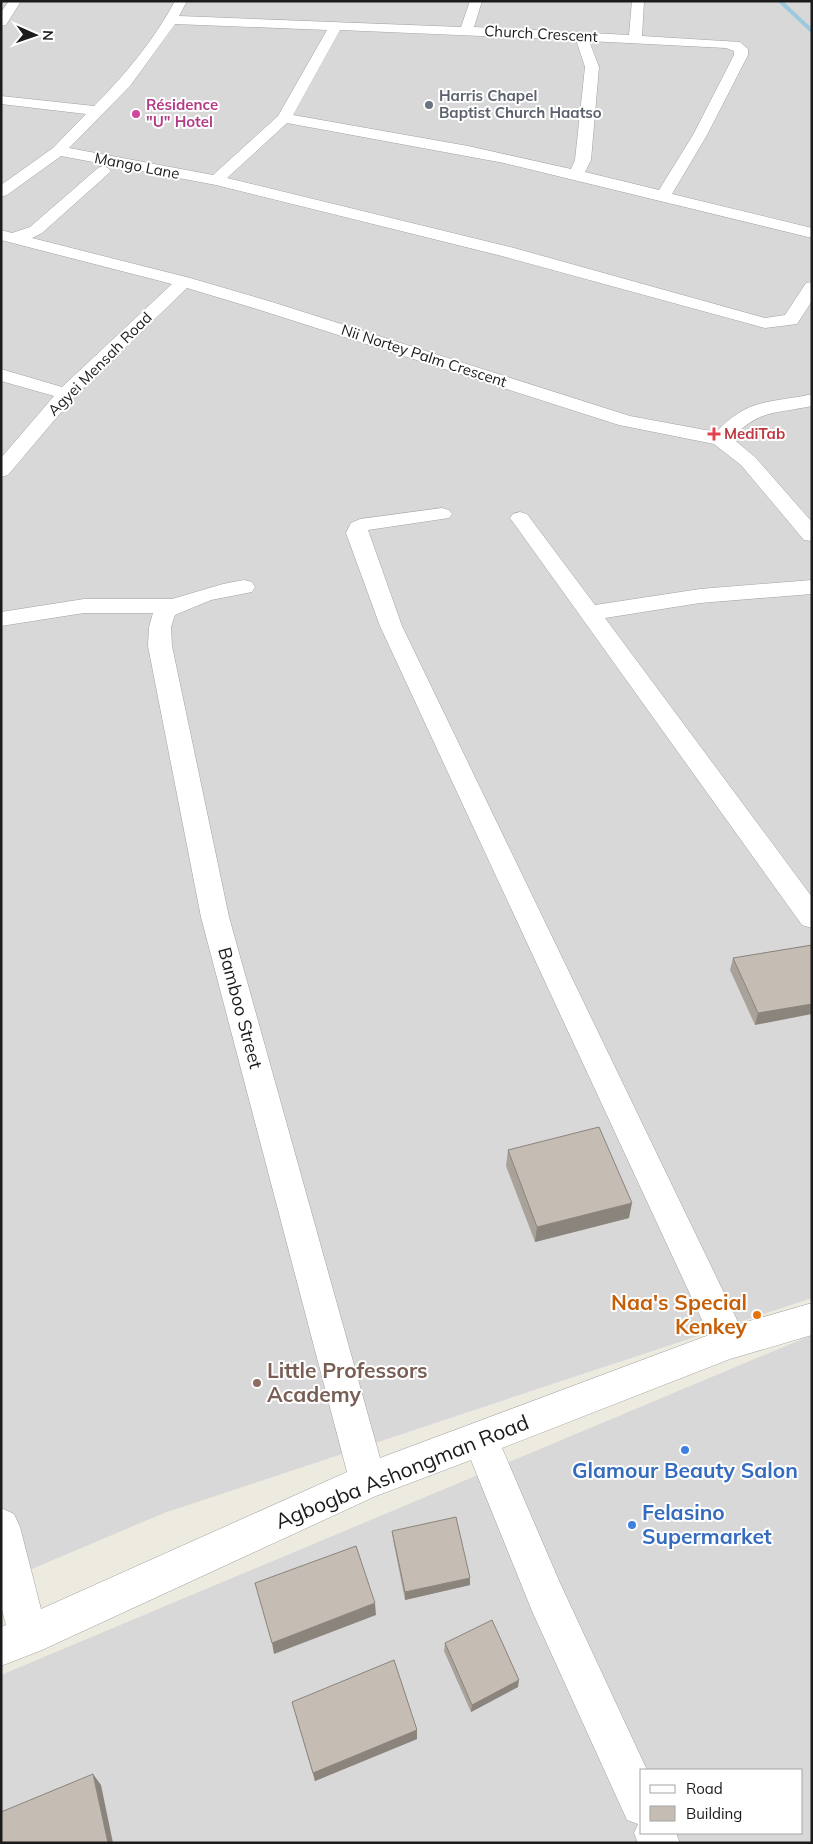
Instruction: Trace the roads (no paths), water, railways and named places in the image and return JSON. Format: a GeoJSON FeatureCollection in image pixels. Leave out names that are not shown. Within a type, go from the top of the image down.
{"type":"FeatureCollection","features":[{"type":"Feature","properties":{"kind":"street"},"geometry":{"type":"LineString","coordinates":[[2,21],[15,1]]}},
{"type":"Feature","properties":{"kind":"street"},"geometry":{"type":"LineString","coordinates":[[1,192],[58,151],[125,83],[172,20],[181,1]]}},
{"type":"Feature","properties":{"kind":"street"},"geometry":{"type":"LineString","coordinates":[[466,31],[476,1]]}},
{"type":"Feature","properties":{"kind":"street"},"geometry":{"type":"LineString","coordinates":[[635,39],[638,1]]}},
{"type":"Feature","properties":{"kind":"street","name":"Church Crescent"},"geometry":{"type":"LineString","coordinates":[[172,20],[581,36],[735,45],[741,49],[740,55],[700,135],[662,196]]}},
{"type":"Feature","properties":{"kind":"street"},"geometry":{"type":"LineString","coordinates":[[216,180],[284,118],[336,26]]}},
{"type":"Feature","properties":{"kind":"street"},"geometry":{"type":"LineString","coordinates":[[576,174],[583,160],[592,67],[581,36]]}},
{"type":"Feature","properties":{"kind":"street"},"geometry":{"type":"LineString","coordinates":[[1,100],[97,111]]}},
{"type":"Feature","properties":{"kind":"street"},"geometry":{"type":"LineString","coordinates":[[284,118],[472,151],[576,174],[740,218],[812,233]]}},
{"type":"Feature","properties":{"kind":"street","name":"Mango Lane"},"geometry":{"type":"LineString","coordinates":[[58,151],[216,180],[508,252],[765,323],[782,323],[791,320],[812,321]]}},
{"type":"Feature","properties":{"kind":"street"},"geometry":{"type":"LineString","coordinates":[[7,237],[23,236],[36,230],[103,171]]}},
{"type":"Feature","properties":{"kind":"street","name":"Nii Nortey Palm Crescent"},"geometry":{"type":"LineString","coordinates":[[7,237],[184,282],[407,349],[538,394],[626,420],[720,439],[748,461],[812,535]]}},
{"type":"Feature","properties":{"kind":"street","name":"Agyei Mensah Road"},"geometry":{"type":"LineString","coordinates":[[4,465],[66,394],[184,282]]}},
{"type":"Feature","properties":{"kind":"street"},"geometry":{"type":"LineString","coordinates":[[791,320],[812,287]]}},
{"type":"Feature","properties":{"kind":"street"},"geometry":{"type":"LineString","coordinates":[[1,376],[66,394]]}},
{"type":"Feature","properties":{"kind":"street"},"geometry":{"type":"LineString","coordinates":[[720,439],[741,419],[752,412],[772,406],[812,400]]}},
{"type":"Feature","properties":{"kind":"street"},"geometry":{"type":"LineString","coordinates":[[788,508],[812,504]]}},
{"type":"Feature","properties":{"kind":"street"},"geometry":{"type":"LineString","coordinates":[[442,514],[367,523],[358,527],[357,533],[391,626],[730,1343]]}},
{"type":"Feature","properties":{"kind":"street"},"geometry":{"type":"LineString","coordinates":[[520,518],[812,918]]}},
{"type":"Feature","properties":{"kind":"street"},"geometry":{"type":"LineString","coordinates":[[590,613],[700,596],[812,587]]}},
{"type":"Feature","properties":{"kind":"street","name":"Bamboo Street"},"geometry":{"type":"LineString","coordinates":[[244,588],[211,592],[186,600],[165,611],[160,627],[160,646],[215,916],[368,1482]]}},
{"type":"Feature","properties":{"kind":"street"},"geometry":{"type":"LineString","coordinates":[[1,619],[84,606],[126,604],[176,606]]}},
{"type":"Feature","properties":{"kind":"street","name":"Agbogba Ashongman Road"},"geometry":{"type":"LineString","coordinates":[[15,1641],[368,1482],[730,1343],[812,1319]]}},
{"type":"Feature","properties":{"kind":"street"},"geometry":{"type":"LineString","coordinates":[[480,1439],[546,1597],[640,1801]]}},
{"type":"Feature","properties":{"kind":"street"},"geometry":{"type":"LineString","coordinates":[[1,1527],[15,1641]]}},
{"type":"Feature","properties":{"kind":"waterway"},"geometry":{"type":"LineString","coordinates":[[780,1],[812,31]]}},
{"type":"Feature","properties":{"kind":"place","name":"Harris Chapel Baptist Church Haatso"},"geometry":{"type":"Point","coordinates":[429,105]}},
{"type":"Feature","properties":{"kind":"place","name":"Résidence \"U\" Hotel"},"geometry":{"type":"Point","coordinates":[136,114]}},
{"type":"Feature","properties":{"kind":"place","name":"MediTab"},"geometry":{"type":"Point","coordinates":[714,434]}},
{"type":"Feature","properties":{"kind":"place","name":"Naa's Special Kenkey"},"geometry":{"type":"Point","coordinates":[757,1315]}},
{"type":"Feature","properties":{"kind":"place","name":"Little Professors Academy"},"geometry":{"type":"Point","coordinates":[257,1383]}},
{"type":"Feature","properties":{"kind":"place","name":"Glamour Beauty Salon"},"geometry":{"type":"Point","coordinates":[685,1450]}},
{"type":"Feature","properties":{"kind":"place","name":"Felasino Supermarket"},"geometry":{"type":"Point","coordinates":[632,1525]}}]}
